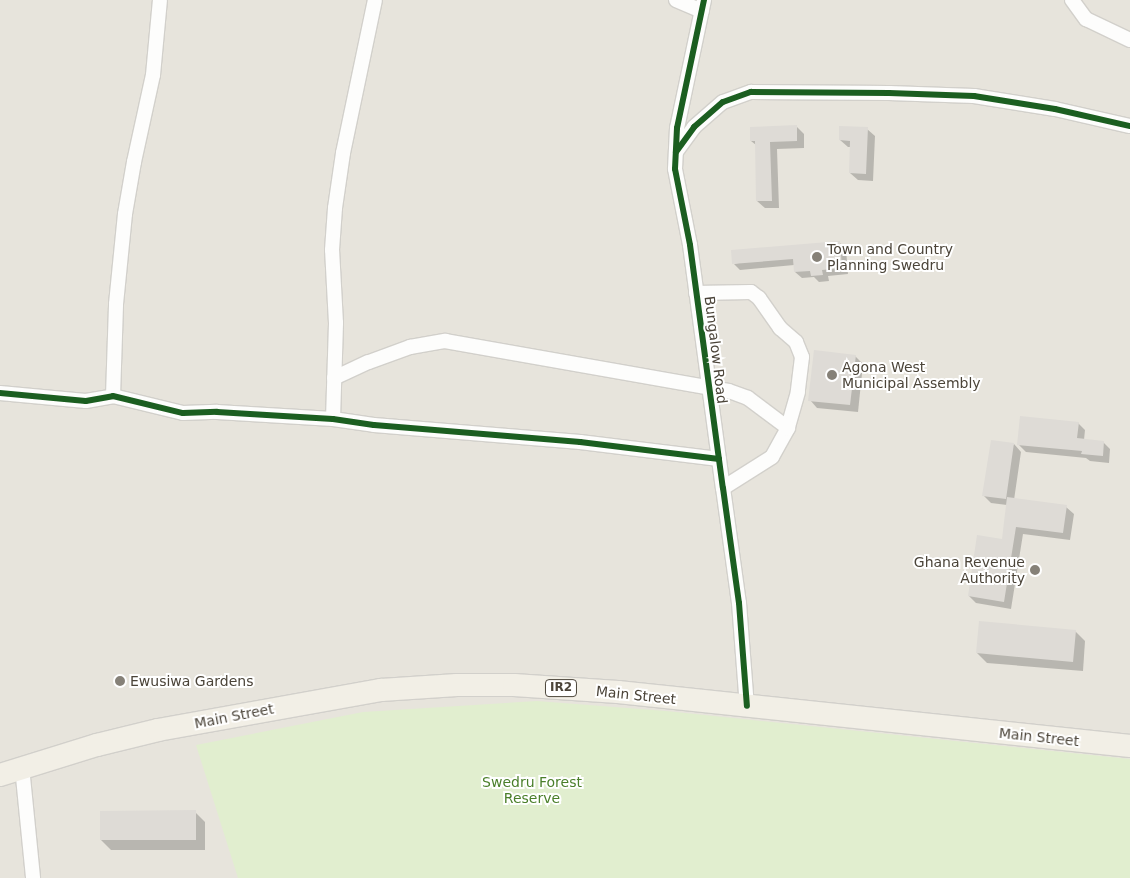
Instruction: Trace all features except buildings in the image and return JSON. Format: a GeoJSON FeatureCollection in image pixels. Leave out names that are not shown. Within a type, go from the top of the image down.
{"type":"FeatureCollection","features":[{"type":"Feature","properties":{"kind":"main road","name":"Main Street"},"geometry":{"type":"LineString","coordinates":[[0,775],[97,744],[158,730],[381,690],[457,685],[514,685],[618,692],[1130,746]]}},
{"type":"Feature","properties":{"kind":"street"},"geometry":{"type":"LineString","coordinates":[[112,396],[116,304],[125,214],[153,75],[160,0]]}},
{"type":"Feature","properties":{"kind":"street"},"geometry":{"type":"LineString","coordinates":[[333,419],[336,323],[332,250],[335,208],[343,153],[375,0]]}},
{"type":"Feature","properties":{"kind":"street"},"geometry":{"type":"LineString","coordinates":[[676,0],[703,6]]}},
{"type":"Feature","properties":{"kind":"street"},"geometry":{"type":"LineString","coordinates":[[1072,0],[1086,19],[1130,40]]}},
{"type":"Feature","properties":{"kind":"street","name":"Bungalow Road"},"geometry":{"type":"LineString","coordinates":[[703,6],[677,128],[675,169],[683,199],[739,603],[747,706]]}},
{"type":"Feature","properties":{"kind":"street"},"geometry":{"type":"LineString","coordinates":[[676,152],[694,127],[723,102],[751,92],[974,96],[1054,109],[1130,126]]}},
{"type":"Feature","properties":{"kind":"street"},"geometry":{"type":"LineString","coordinates":[[696,293],[751,292],[760,298],[780,328],[796,342],[802,357],[798,392],[788,428],[772,457],[723,488]]}},
{"type":"Feature","properties":{"kind":"street"},"geometry":{"type":"LineString","coordinates":[[334,378],[369,362],[410,347],[445,341],[729,391],[748,398],[788,428]]}},
{"type":"Feature","properties":{"kind":"street"},"geometry":{"type":"LineString","coordinates":[[0,393],[86,401],[112,396],[183,414],[216,412],[333,419],[374,425],[580,442],[719,459]]}},
{"type":"Feature","properties":{"kind":"street"},"geometry":{"type":"LineString","coordinates":[[22,767],[33,878]]}},
{"type":"Feature","properties":{"kind":"shaded area"},"geometry":{"type":"Polygon","coordinates":[[[0,0],[1130,0],[1130,878],[0,878],[0,0]]]}},
{"type":"Feature","properties":{"kind":"green space","name":"Swedru Forest Reserve"},"geometry":{"type":"Polygon","coordinates":[[[537,701],[666,711],[1130,759],[1130,878],[238,878],[196,745],[363,712],[537,701]]]}},
{"type":"Feature","properties":{"kind":"cycle path"},"geometry":{"type":"LineString","coordinates":[[704,0],[677,128],[675,169],[690,245],[739,603],[747,706]]}},
{"type":"Feature","properties":{"kind":"cycle path"},"geometry":{"type":"LineString","coordinates":[[676,152],[694,127],[723,102],[751,92],[974,96],[1055,109],[1130,126]]}},
{"type":"Feature","properties":{"kind":"cycle path"},"geometry":{"type":"LineString","coordinates":[[0,393],[86,401],[113,396],[183,413],[217,412],[333,419],[374,425],[580,442],[719,459]]}},
{"type":"Feature","properties":{"kind":"place","name":"Town and Country Planning Swedru"},"geometry":{"type":"Point","coordinates":[817,257]}},
{"type":"Feature","properties":{"kind":"place","name":"Agona West Municipal Assembly"},"geometry":{"type":"Point","coordinates":[832,375]}},
{"type":"Feature","properties":{"kind":"place","name":"Ghana Revenue Authority"},"geometry":{"type":"Point","coordinates":[1035,570]}},
{"type":"Feature","properties":{"kind":"place","name":"Ewusiwa Gardens"},"geometry":{"type":"Point","coordinates":[120,681]}}]}
